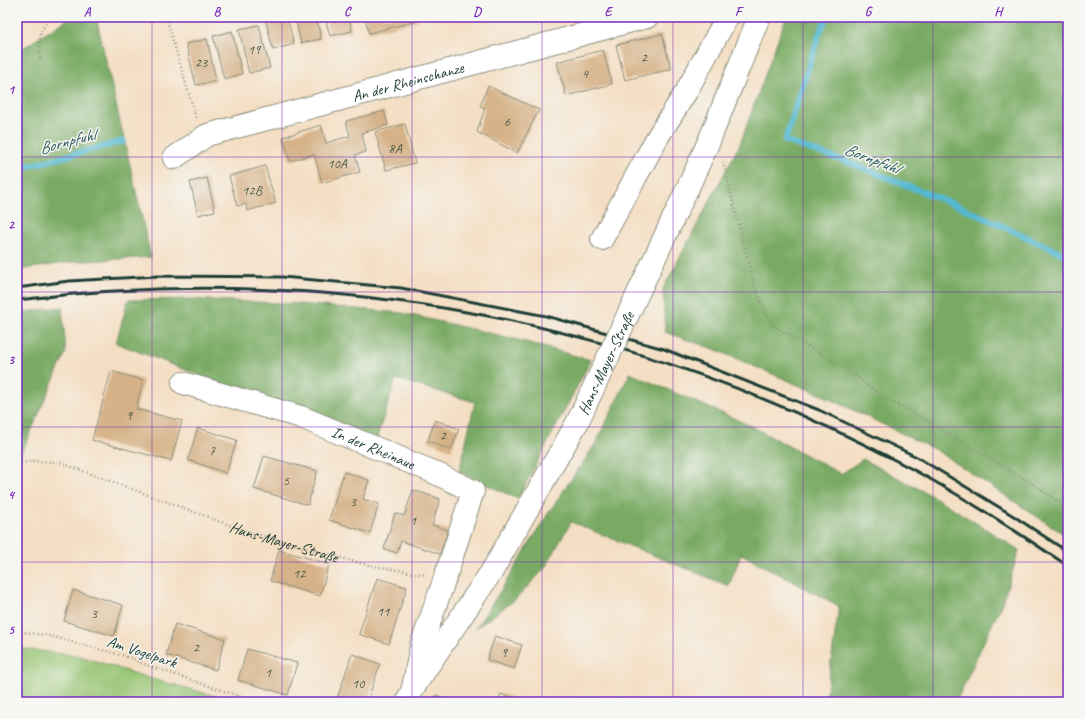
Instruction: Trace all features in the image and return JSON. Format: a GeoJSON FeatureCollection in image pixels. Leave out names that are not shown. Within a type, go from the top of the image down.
{"type":"FeatureCollection","features":[{"type":"Feature","properties":{"kind":"street","name":"An der Rheinschanze"},"geometry":{"type":"LineString","coordinates":[[174,158],[207,136],[647,17]]}},
{"type":"Feature","properties":{"kind":"street"},"geometry":{"type":"LineString","coordinates":[[602,239],[657,138],[686,92],[727,17]]}},
{"type":"Feature","properties":{"kind":"street","name":"Hans-Mayer-Straße"},"geometry":{"type":"LineString","coordinates":[[410,695],[492,571],[577,422],[709,141],[759,17]]}},
{"type":"Feature","properties":{"kind":"street","name":"In der Rheinaue"},"geometry":{"type":"LineString","coordinates":[[183,383],[301,417],[431,471],[474,491],[445,578]]}},
{"type":"Feature","properties":{"kind":"street","name":"Hans-Mayer-Straße"},"geometry":{"type":"LineString","coordinates":[[410,695],[421,646],[445,578]]}},
{"type":"Feature","properties":{"kind":"path"},"geometry":{"type":"LineString","coordinates":[[40,59],[40,34],[49,17]]}},
{"type":"Feature","properties":{"kind":"path"},"geometry":{"type":"LineString","coordinates":[[166,17],[202,139]]}},
{"type":"Feature","properties":{"kind":"path"},"geometry":{"type":"LineString","coordinates":[[709,141],[720,150],[754,285],[771,324],[846,369],[883,396],[928,421],[1021,477],[1068,508]]}},
{"type":"Feature","properties":{"kind":"path","name":"Hans-Mayer-Straße"},"geometry":{"type":"LineString","coordinates":[[17,464],[31,461],[59,462],[243,530],[363,564],[445,578]]}},
{"type":"Feature","properties":{"kind":"path","name":"Am Vogelpark"},"geometry":{"type":"LineString","coordinates":[[17,631],[50,636],[128,657],[149,666],[257,702]]}},
{"type":"Feature","properties":{"kind":"green space"},"geometry":{"type":"Polygon","coordinates":[[[71,17],[96,17],[151,257],[72,262],[17,270],[17,52],[71,17]]]}},
{"type":"Feature","properties":{"kind":"green space"},"geometry":{"type":"Polygon","coordinates":[[[786,17],[1068,17],[1068,537],[936,450],[826,397],[714,349],[665,332],[663,289],[740,144],[786,17]]]}},
{"type":"Feature","properties":{"kind":"green space"},"geometry":{"type":"Polygon","coordinates":[[[190,299],[299,304],[402,313],[511,338],[591,360],[518,499],[459,472],[475,402],[396,379],[375,443],[116,343],[128,300],[190,299]]]}},
{"type":"Feature","properties":{"kind":"green space"},"geometry":{"type":"Polygon","coordinates":[[[62,307],[66,352],[17,463],[17,313],[62,307]]]}},
{"type":"Feature","properties":{"kind":"green space"},"geometry":{"type":"Polygon","coordinates":[[[630,373],[749,425],[841,474],[863,459],[938,499],[1019,550],[1003,601],[956,702],[833,702],[826,698],[839,606],[741,554],[729,586],[571,522],[545,568],[516,599],[476,628],[549,512],[596,443],[630,373]]]}},
{"type":"Feature","properties":{"kind":"green space"},"geometry":{"type":"Polygon","coordinates":[[[17,648],[80,656],[152,679],[238,702],[17,702],[17,648]]]}},
{"type":"Feature","properties":{"kind":"building"},"geometry":{"type":"Polygon","coordinates":[[[265,17],[287,17],[294,44],[273,50],[265,17]]]}},
{"type":"Feature","properties":{"kind":"building"},"geometry":{"type":"Polygon","coordinates":[[[295,17],[316,17],[321,39],[301,43],[295,17]]]}},
{"type":"Feature","properties":{"kind":"building"},"geometry":{"type":"Polygon","coordinates":[[[325,17],[349,17],[352,31],[330,36],[325,17]]]}},
{"type":"Feature","properties":{"kind":"building"},"geometry":{"type":"Polygon","coordinates":[[[365,17],[416,17],[417,21],[369,33],[365,17]]]}},
{"type":"Feature","properties":{"kind":"building"},"geometry":{"type":"Polygon","coordinates":[[[259,25],[270,68],[249,73],[239,29],[259,25]]]}},
{"type":"Feature","properties":{"kind":"building"},"geometry":{"type":"Polygon","coordinates":[[[232,31],[242,74],[224,79],[213,36],[232,31]]]}},
{"type":"Feature","properties":{"kind":"building"},"geometry":{"type":"Polygon","coordinates":[[[662,34],[671,69],[625,80],[616,45],[662,34]]]}},
{"type":"Feature","properties":{"kind":"building"},"geometry":{"type":"Polygon","coordinates":[[[207,39],[216,81],[196,85],[186,44],[207,39]]]}},
{"type":"Feature","properties":{"kind":"building"},"geometry":{"type":"Polygon","coordinates":[[[603,50],[612,84],[566,96],[557,62],[603,50]]]}},
{"type":"Feature","properties":{"kind":"building"},"geometry":{"type":"Polygon","coordinates":[[[488,86],[539,110],[517,153],[477,132],[485,108],[480,106],[488,86]]]}},
{"type":"Feature","properties":{"kind":"building"},"geometry":{"type":"Polygon","coordinates":[[[384,111],[388,125],[362,133],[366,152],[355,155],[360,172],[322,183],[314,154],[290,161],[283,137],[321,125],[326,143],[350,136],[346,121],[384,111]]]}},
{"type":"Feature","properties":{"kind":"building"},"geometry":{"type":"Polygon","coordinates":[[[405,124],[415,163],[386,170],[375,132],[405,124]]]}},
{"type":"Feature","properties":{"kind":"building"},"geometry":{"type":"Polygon","coordinates":[[[265,166],[276,203],[247,211],[246,204],[237,206],[229,176],[265,166]]]}},
{"type":"Feature","properties":{"kind":"building"},"geometry":{"type":"Polygon","coordinates":[[[207,178],[215,211],[198,215],[190,182],[207,178]]]}},
{"type":"Feature","properties":{"kind":"building"},"geometry":{"type":"Polygon","coordinates":[[[111,371],[143,380],[136,409],[182,421],[171,461],[92,440],[111,371]]]}},
{"type":"Feature","properties":{"kind":"building"},"geometry":{"type":"Polygon","coordinates":[[[435,420],[459,429],[451,450],[428,441],[435,420]]]}},
{"type":"Feature","properties":{"kind":"building"},"geometry":{"type":"Polygon","coordinates":[[[198,428],[237,440],[226,473],[188,460],[198,428]]]}},
{"type":"Feature","properties":{"kind":"building"},"geometry":{"type":"Polygon","coordinates":[[[264,456],[317,471],[308,505],[254,489],[264,456]]]}},
{"type":"Feature","properties":{"kind":"building"},"geometry":{"type":"Polygon","coordinates":[[[344,472],[369,480],[363,499],[379,504],[370,533],[329,520],[344,472]]]}},
{"type":"Feature","properties":{"kind":"building"},"geometry":{"type":"Polygon","coordinates":[[[413,490],[440,499],[432,525],[448,530],[440,554],[401,541],[397,553],[384,549],[395,513],[404,516],[413,490]]]}},
{"type":"Feature","properties":{"kind":"building"},"geometry":{"type":"Polygon","coordinates":[[[279,550],[329,564],[320,596],[270,581],[279,550]]]}},
{"type":"Feature","properties":{"kind":"building"},"geometry":{"type":"Polygon","coordinates":[[[377,578],[407,587],[389,644],[359,634],[377,578]]]}},
{"type":"Feature","properties":{"kind":"building"},"geometry":{"type":"Polygon","coordinates":[[[73,590],[123,605],[114,636],[64,621],[73,590]]]}},
{"type":"Feature","properties":{"kind":"building"},"geometry":{"type":"Polygon","coordinates":[[[175,624],[225,639],[216,670],[166,655],[175,624]]]}},
{"type":"Feature","properties":{"kind":"building"},"geometry":{"type":"Polygon","coordinates":[[[495,636],[522,645],[514,669],[487,660],[495,636]]]}},
{"type":"Feature","properties":{"kind":"building"},"geometry":{"type":"Polygon","coordinates":[[[247,649],[297,663],[288,695],[238,680],[247,649]]]}},
{"type":"Feature","properties":{"kind":"building"},"geometry":{"type":"Polygon","coordinates":[[[352,654],[380,664],[367,702],[336,702],[352,654]]]}},
{"type":"Feature","properties":{"kind":"building"},"geometry":{"type":"Polygon","coordinates":[[[501,694],[523,702],[498,702],[501,694]]]}},
{"type":"Feature","properties":{"kind":"building"},"geometry":{"type":"Polygon","coordinates":[[[436,695],[455,702],[434,702],[436,695]]]}},
{"type":"Feature","properties":{"kind":"waterway","name":"Bornpfuhl"},"geometry":{"type":"LineString","coordinates":[[827,17],[819,34],[785,141],[853,164],[963,208],[1068,256]]}},
{"type":"Feature","properties":{"kind":"waterway","name":"Bornpfuhl"},"geometry":{"type":"LineString","coordinates":[[17,169],[124,141]]}},
{"type":"Feature","properties":{"kind":"railway"},"geometry":{"type":"LineString","coordinates":[[17,288],[69,281],[158,276],[282,277],[401,288],[546,316],[664,349],[819,410],[917,457],[1012,515],[1068,552]]}},
{"type":"Feature","properties":{"kind":"railway"},"geometry":{"type":"LineString","coordinates":[[17,300],[134,290],[250,289],[365,297],[478,314],[589,340],[699,374],[806,417],[932,480],[1068,566]]}}]}
